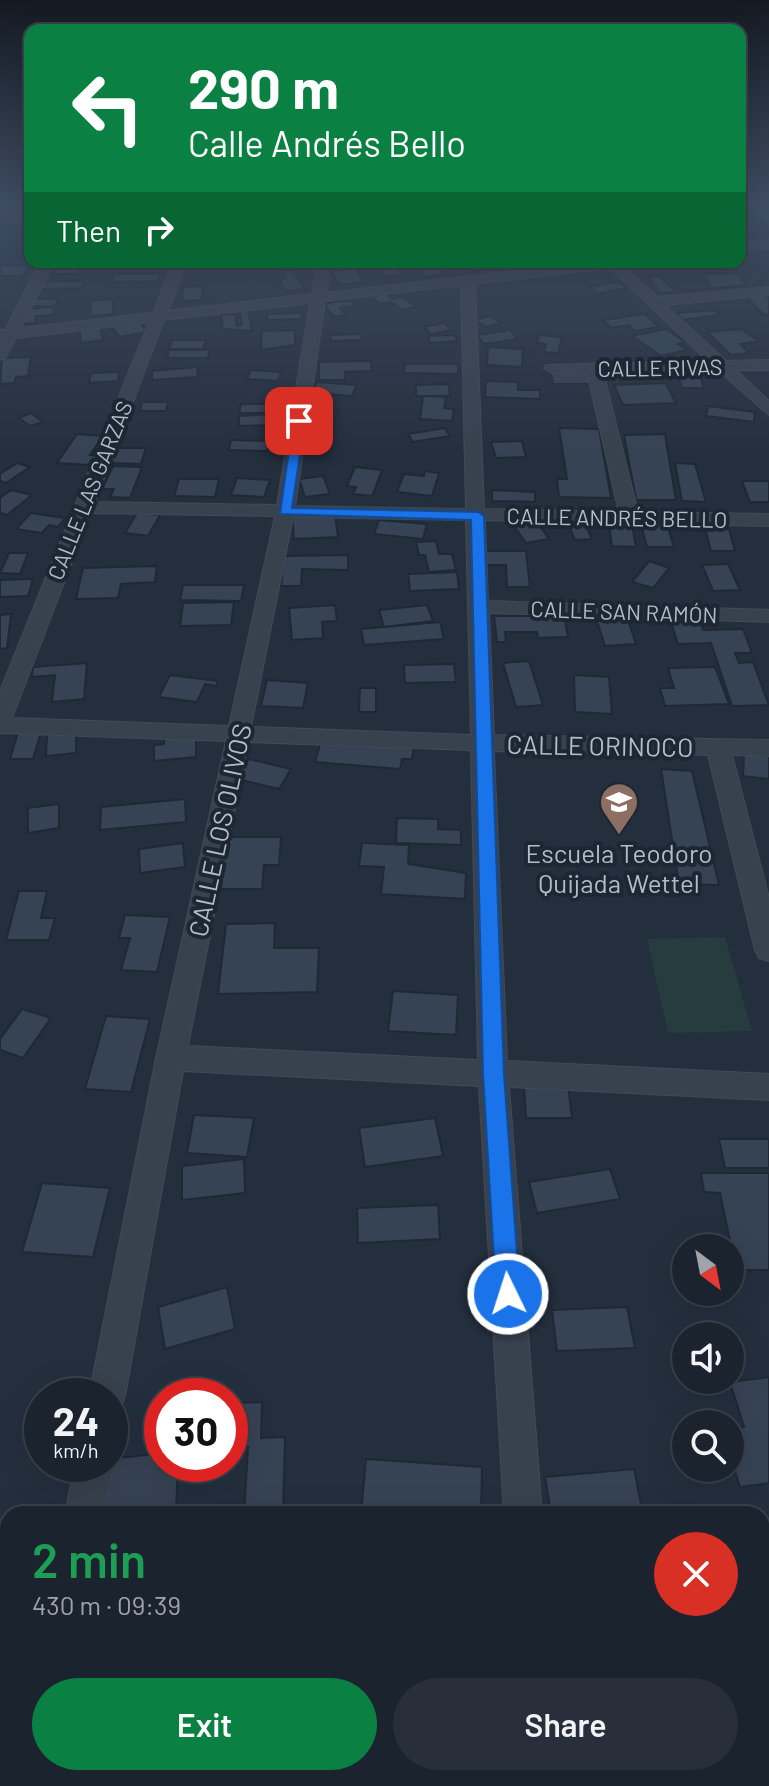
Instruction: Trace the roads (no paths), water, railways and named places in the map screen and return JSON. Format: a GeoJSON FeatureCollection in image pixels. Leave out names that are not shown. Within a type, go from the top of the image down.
{"type":"FeatureCollection","features":[{"type":"Feature","properties":{"kind":"street"},"geometry":{"type":"LineString","coordinates":[[0,355],[5,335],[32,287]]}},
{"type":"Feature","properties":{"kind":"street","name":"CALLE LAS GARZAS"},"geometry":{"type":"LineString","coordinates":[[0,722],[81,507],[170,287]]}},
{"type":"Feature","properties":{"kind":"street","name":"CALLE LOS OLIVOS"},"geometry":{"type":"LineString","coordinates":[[110,1378],[171,1058],[285,511],[321,287]]}},
{"type":"Feature","properties":{"kind":"street"},"geometry":{"type":"LineString","coordinates":[[5,335],[418,287]]}},
{"type":"Feature","properties":{"kind":"street"},"geometry":{"type":"LineString","coordinates":[[468,287],[478,516],[478,607],[493,1074],[522,1506]]}},
{"type":"Feature","properties":{"kind":"street"},"geometry":{"type":"LineString","coordinates":[[639,287],[769,410]]}},
{"type":"Feature","properties":{"kind":"street"},"geometry":{"type":"LineString","coordinates":[[652,302],[769,291]]}},
{"type":"Feature","properties":{"kind":"street","name":"CALLE RIVAS"},"geometry":{"type":"LineString","coordinates":[[552,368],[769,365]]}},
{"type":"Feature","properties":{"kind":"street"},"geometry":{"type":"LineString","coordinates":[[594,369],[629,515]]}},
{"type":"Feature","properties":{"kind":"street","name":"CALLE ANDRÉS BELLO"},"geometry":{"type":"LineString","coordinates":[[81,507],[769,520]]}},
{"type":"Feature","properties":{"kind":"street","name":"CALLE SAN RAMÓN"},"geometry":{"type":"LineString","coordinates":[[478,607],[769,616]]}},
{"type":"Feature","properties":{"kind":"street","name":"CALLE ORINOCO"},"geometry":{"type":"LineString","coordinates":[[0,722],[482,743],[769,748]]}},
{"type":"Feature","properties":{"kind":"street"},"geometry":{"type":"LineString","coordinates":[[718,747],[769,950]]}},
{"type":"Feature","properties":{"kind":"street"},"geometry":{"type":"LineString","coordinates":[[171,1058],[769,1087]]}},
{"type":"Feature","properties":{"kind":"street"},"geometry":{"type":"LineString","coordinates":[[86,1506],[90,1482]]}},
{"type":"Feature","properties":{"kind":"place","name":"Escuela Teodoro Quijada Wettel"},"geometry":{"type":"Point","coordinates":[619,836]}}]}
